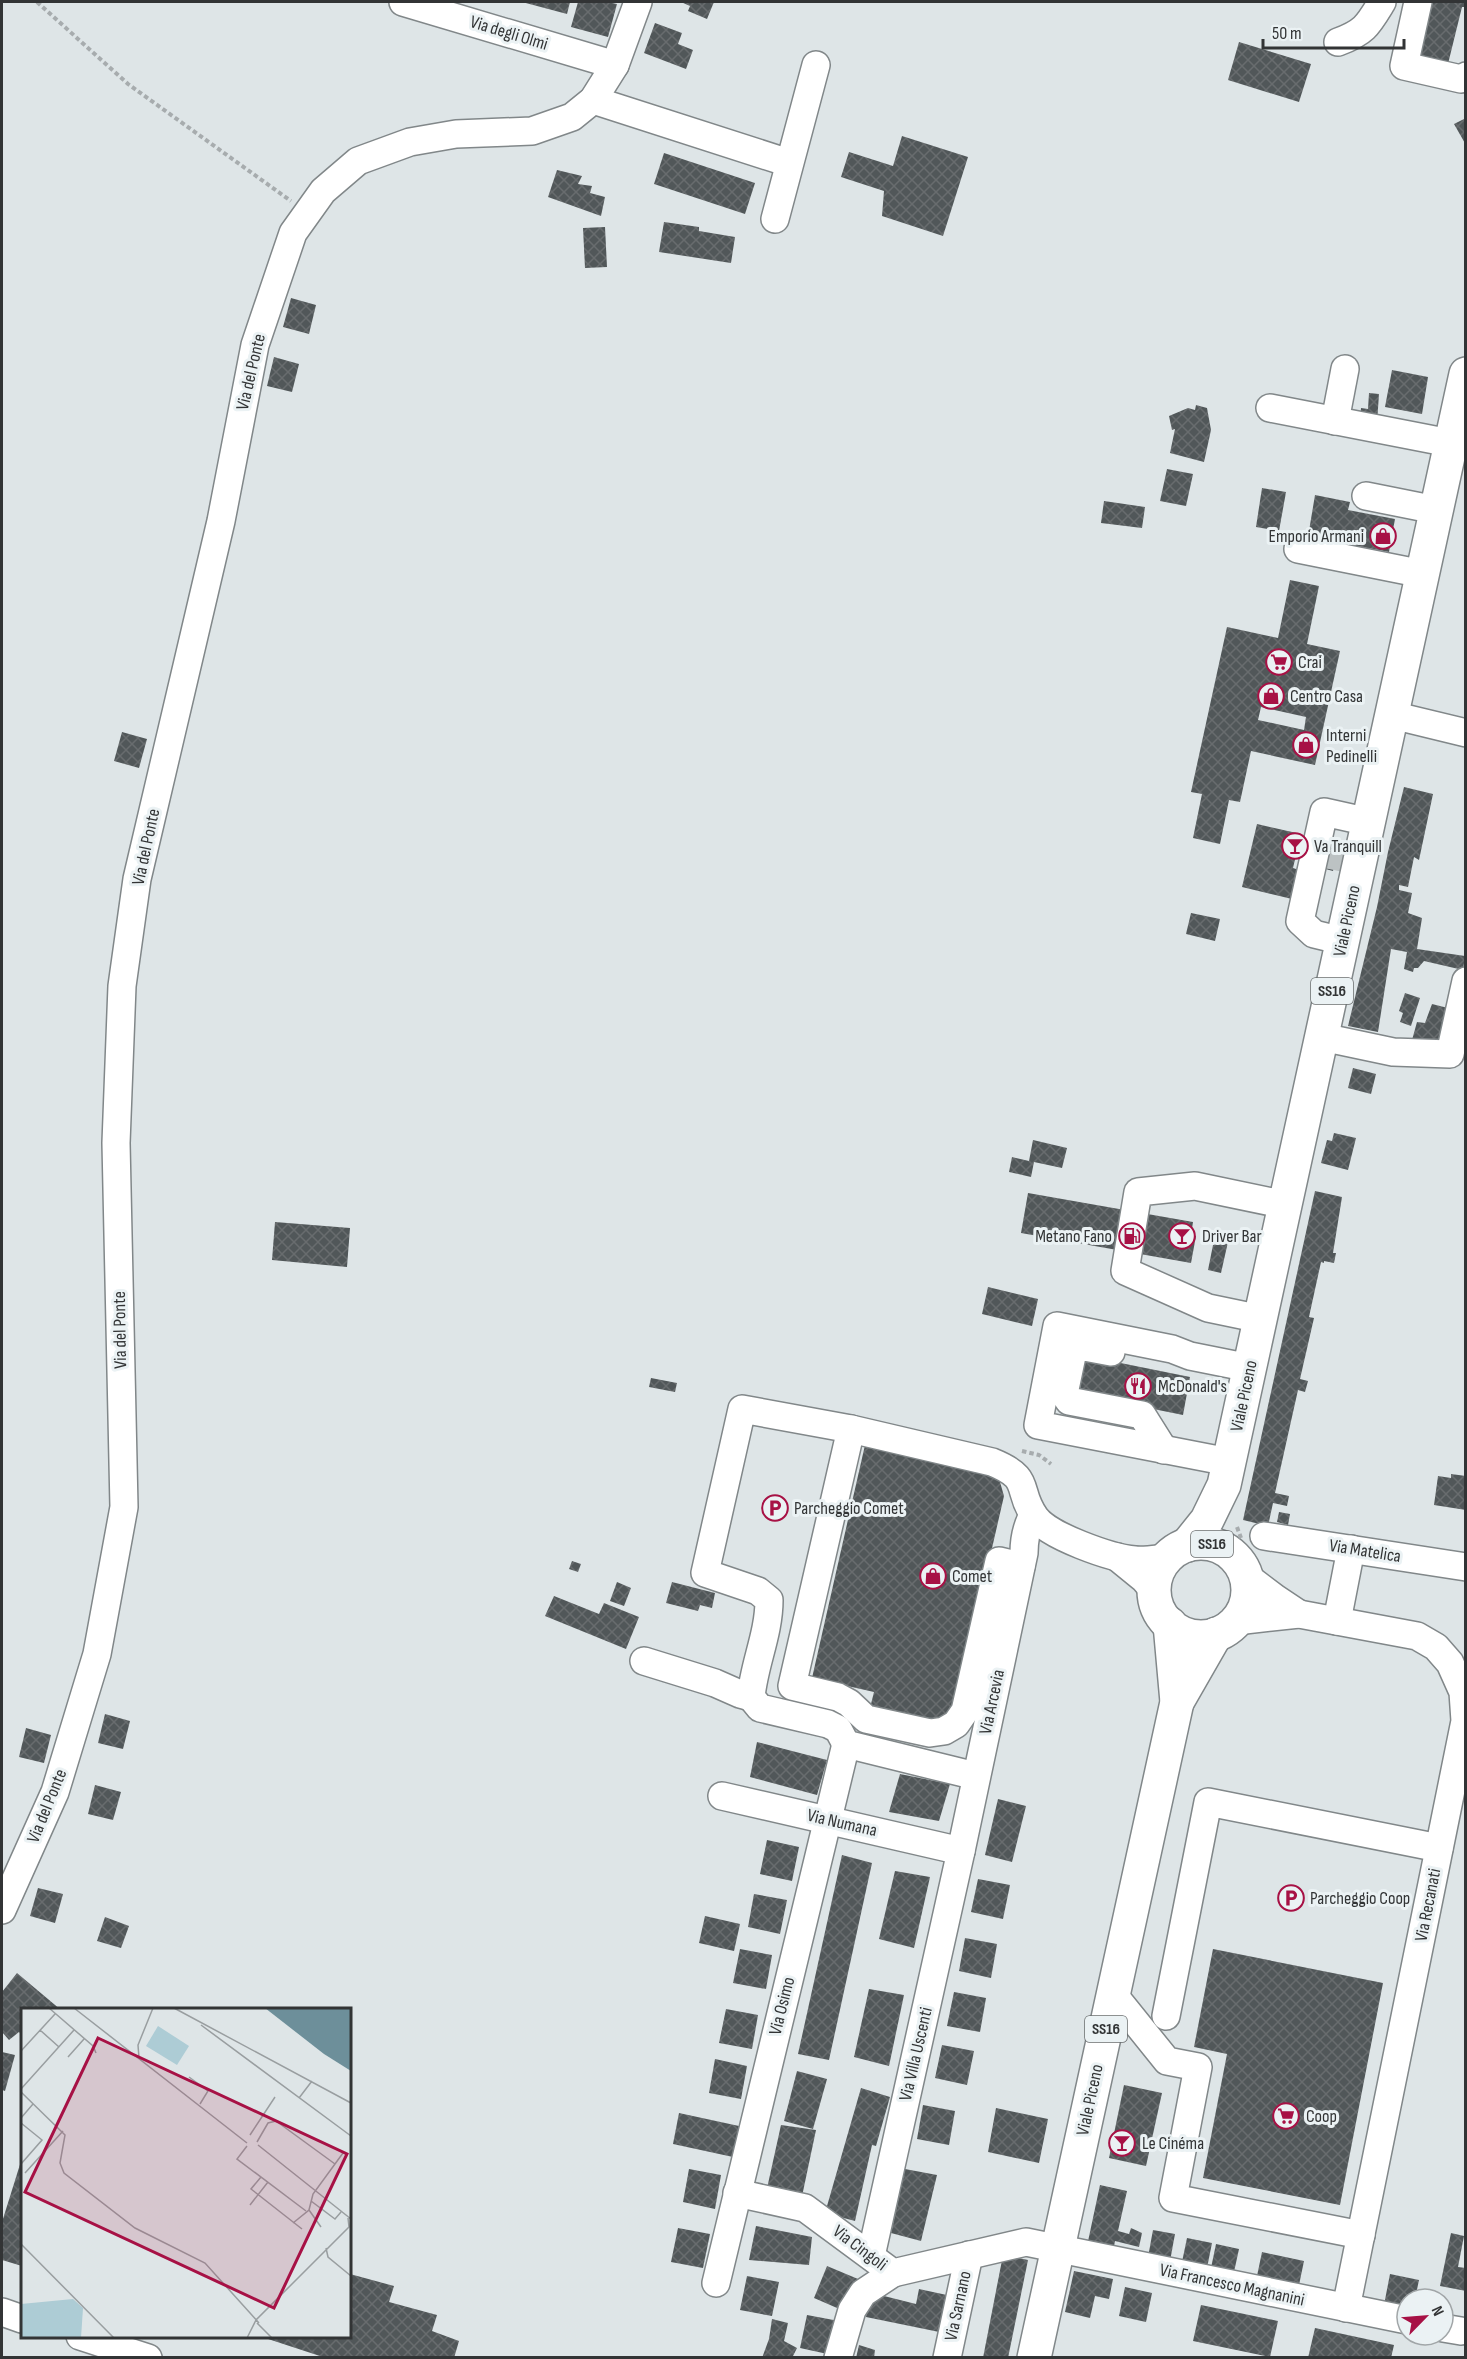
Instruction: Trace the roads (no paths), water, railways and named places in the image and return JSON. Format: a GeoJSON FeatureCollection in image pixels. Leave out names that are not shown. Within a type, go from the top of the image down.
{"type":"FeatureCollection","features":[{"type":"Feature","properties":{"kind":"main road","name":"Viale Piceno"},"geometry":{"type":"LineString","coordinates":[[1034,2358],[1177,1701],[1170,1624],[1160,1609],[1155,1592],[1160,1568],[1207,1520],[1227,1473],[1322,1037],[1328,937],[1355,819],[1392,715],[1464,385]]}},
{"type":"Feature","properties":{"kind":"main road","name":"Viale Piceno"},"geometry":{"type":"LineString","coordinates":[[1177,1701],[1247,1600],[1240,1565],[1226,1525],[1227,1473]]}},
{"type":"Feature","properties":{"kind":"main road","name":"SS16"},"geometry":{"type":"LineString","coordinates":[[1177,1552],[1211,1544],[1223,1548],[1240,1565]]}},
{"type":"Feature","properties":{"kind":"main road"},"geometry":{"type":"LineString","coordinates":[[1170,1624],[1192,1635],[1204,1637],[1226,1628]]}},
{"type":"Feature","properties":{"kind":"street","name":"Via degli Olmi"},"geometry":{"type":"LineString","coordinates":[[403,2],[615,65]]}},
{"type":"Feature","properties":{"kind":"street","name":"Via del Ponte"},"geometry":{"type":"LineString","coordinates":[[2,1910],[55,1792],[97,1654],[124,1507],[116,1143],[122,986],[137,879],[221,521],[255,345],[293,233],[323,190],[358,161],[410,142],[456,134],[532,131],[572,117],[593,100],[615,65],[638,2]]}},
{"type":"Feature","properties":{"kind":"street"},"geometry":{"type":"LineString","coordinates":[[1338,42],[1358,34],[1368,24],[1382,2]]}},
{"type":"Feature","properties":{"kind":"street"},"geometry":{"type":"LineString","coordinates":[[1418,2],[1404,66],[1461,79],[1466,76]]}},
{"type":"Feature","properties":{"kind":"street"},"geometry":{"type":"LineString","coordinates":[[775,219],[816,65]]}},
{"type":"Feature","properties":{"kind":"street"},"geometry":{"type":"LineString","coordinates":[[593,100],[789,163]]}},
{"type":"Feature","properties":{"kind":"street"},"geometry":{"type":"LineString","coordinates":[[1335,421],[1345,369]]}},
{"type":"Feature","properties":{"kind":"street"},"geometry":{"type":"LineString","coordinates":[[1270,408],[1450,443]]}},
{"type":"Feature","properties":{"kind":"street"},"geometry":{"type":"LineString","coordinates":[[1366,496],[1436,510]]}},
{"type":"Feature","properties":{"kind":"street"},"geometry":{"type":"LineString","coordinates":[[1298,549],[1423,573]]}},
{"type":"Feature","properties":{"kind":"street"},"geometry":{"type":"LineString","coordinates":[[1392,715],[1466,733]]}},
{"type":"Feature","properties":{"kind":"street"},"geometry":{"type":"LineString","coordinates":[[1324,812],[1355,819],[1331,859],[1328,937],[1300,921],[1324,812]]}},
{"type":"Feature","properties":{"kind":"street"},"geometry":{"type":"LineString","coordinates":[[1322,1037],[1393,1052],[1450,1054],[1466,981]]}},
{"type":"Feature","properties":{"kind":"street"},"geometry":{"type":"LineString","coordinates":[[1261,1319],[1208,1308],[1125,1271],[1138,1192],[1195,1186],[1286,1205]]}},
{"type":"Feature","properties":{"kind":"street"},"geometry":{"type":"LineString","coordinates":[[1227,1473],[1164,1450],[1038,1425],[1057,1326],[1172,1349],[1190,1356],[1250,1368]]}},
{"type":"Feature","properties":{"kind":"street"},"geometry":{"type":"LineString","coordinates":[[1164,1450],[1142,1415],[1069,1401],[1064,1394],[1073,1351],[1079,1346],[1169,1364],[1190,1356]]}},
{"type":"Feature","properties":{"kind":"street"},"geometry":{"type":"LineString","coordinates":[[751,1697],[752,1682],[765,1636],[769,1600],[758,1591],[705,1573],[742,1409],[851,1429],[992,1462],[1012,1470],[1021,1481],[1033,1515],[1041,1526],[1056,1535],[1118,1557],[1134,1560],[1177,1552]]}},
{"type":"Feature","properties":{"kind":"street"},"geometry":{"type":"LineString","coordinates":[[851,1429],[792,1686],[838,1697],[849,1703],[866,1719],[930,1734],[944,1731],[956,1724],[964,1711],[999,1561],[1022,1560],[1036,1542],[1056,1535]]}},
{"type":"Feature","properties":{"kind":"street","name":"Via Arcevia"},"geometry":{"type":"LineString","coordinates":[[961,1851],[1022,1560],[1027,1526],[1033,1515]]}},
{"type":"Feature","properties":{"kind":"street","name":"Via Matelica"},"geometry":{"type":"LineString","coordinates":[[1264,1536],[1466,1568]]}},
{"type":"Feature","properties":{"kind":"street"},"geometry":{"type":"LineString","coordinates":[[1337,1621],[1351,1549]]}},
{"type":"Feature","properties":{"kind":"street"},"geometry":{"type":"LineString","coordinates":[[1118,1557],[1144,1579],[1155,1592]]}},
{"type":"Feature","properties":{"kind":"street","name":"Via Recanati"},"geometry":{"type":"LineString","coordinates":[[1240,1565],[1275,1598],[1299,1614]]}},
{"type":"Feature","properties":{"kind":"street","name":"Via Recanati"},"geometry":{"type":"LineString","coordinates":[[1226,1628],[1299,1614],[1417,1636],[1436,1647],[1450,1663],[1463,1692],[1465,1721],[1346,2308]]}},
{"type":"Feature","properties":{"kind":"street"},"geometry":{"type":"LineString","coordinates":[[644,1661],[716,1683],[751,1697],[760,1708],[828,1724],[838,1729],[846,1743],[976,1776]]}},
{"type":"Feature","properties":{"kind":"street","name":"Via Osimo"},"geometry":{"type":"LineString","coordinates":[[716,2283],[846,1743]]}},
{"type":"Feature","properties":{"kind":"street","name":"Via Numana"},"geometry":{"type":"LineString","coordinates":[[722,1796],[961,1851]]}},
{"type":"Feature","properties":{"kind":"street"},"geometry":{"type":"LineString","coordinates":[[1166,2016],[1208,1802],[1439,1848]]}},
{"type":"Feature","properties":{"kind":"street","name":"Via Villa Uscenti"},"geometry":{"type":"LineString","coordinates":[[871,2256],[961,1851]]}},
{"type":"Feature","properties":{"kind":"street"},"geometry":{"type":"LineString","coordinates":[[1113,1994],[1167,2061],[1198,2067],[1173,2198],[1361,2235]]}},
{"type":"Feature","properties":{"kind":"street","name":"Via Cingoli"},"geometry":{"type":"LineString","coordinates":[[736,2193],[805,2208],[893,2273],[1026,2242],[1058,2249]]}},
{"type":"Feature","properties":{"kind":"street","name":"Via Francesco Magnanini"},"geometry":{"type":"LineString","coordinates":[[1058,2249],[1395,2318]]}},
{"type":"Feature","properties":{"kind":"street","name":"Via Sarnano"},"geometry":{"type":"LineString","coordinates":[[947,2358],[969,2255]]}},
{"type":"Feature","properties":{"kind":"street"},"geometry":{"type":"LineString","coordinates":[[838,2358],[852,2310],[863,2293],[893,2273]]}},
{"type":"Feature","properties":{"kind":"street"},"geometry":{"type":"LineString","coordinates":[[2,2312],[21,2319]]}},
{"type":"Feature","properties":{"kind":"street"},"geometry":{"type":"LineString","coordinates":[[83,2338],[148,2358]]}},
{"type":"Feature","properties":{"kind":"tunnel"},"geometry":{"type":"LineString","coordinates":[[1329,869],[1333,849]]}},
{"type":"Feature","properties":{"kind":"place","name":"Emporio Armani"},"geometry":{"type":"Point","coordinates":[1383,536]}},
{"type":"Feature","properties":{"kind":"place","name":"Crai"},"geometry":{"type":"Point","coordinates":[1279,662]}},
{"type":"Feature","properties":{"kind":"place","name":"Centro Casa"},"geometry":{"type":"Point","coordinates":[1271,696]}},
{"type":"Feature","properties":{"kind":"place","name":"Interni Pedinelli"},"geometry":{"type":"Point","coordinates":[1306,745]}},
{"type":"Feature","properties":{"kind":"place","name":"Va Tranquill"},"geometry":{"type":"Point","coordinates":[1295,846]}},
{"type":"Feature","properties":{"kind":"place","name":"Metano Fano"},"geometry":{"type":"Point","coordinates":[1132,1236]}},
{"type":"Feature","properties":{"kind":"place","name":"Driver Bar"},"geometry":{"type":"Point","coordinates":[1182,1236]}},
{"type":"Feature","properties":{"kind":"place","name":"McDonald's"},"geometry":{"type":"Point","coordinates":[1138,1386]}},
{"type":"Feature","properties":{"kind":"place","name":"Parcheggio Comet"},"geometry":{"type":"Point","coordinates":[775,1508]}},
{"type":"Feature","properties":{"kind":"place","name":"Comet"},"geometry":{"type":"Point","coordinates":[933,1576]}},
{"type":"Feature","properties":{"kind":"place","name":"Parcheggio Coop"},"geometry":{"type":"Point","coordinates":[1291,1898]}},
{"type":"Feature","properties":{"kind":"place","name":"Coop"},"geometry":{"type":"Point","coordinates":[1286,2116]}},
{"type":"Feature","properties":{"kind":"place","name":"Le Cinéma"},"geometry":{"type":"Point","coordinates":[1122,2143]}}]}
